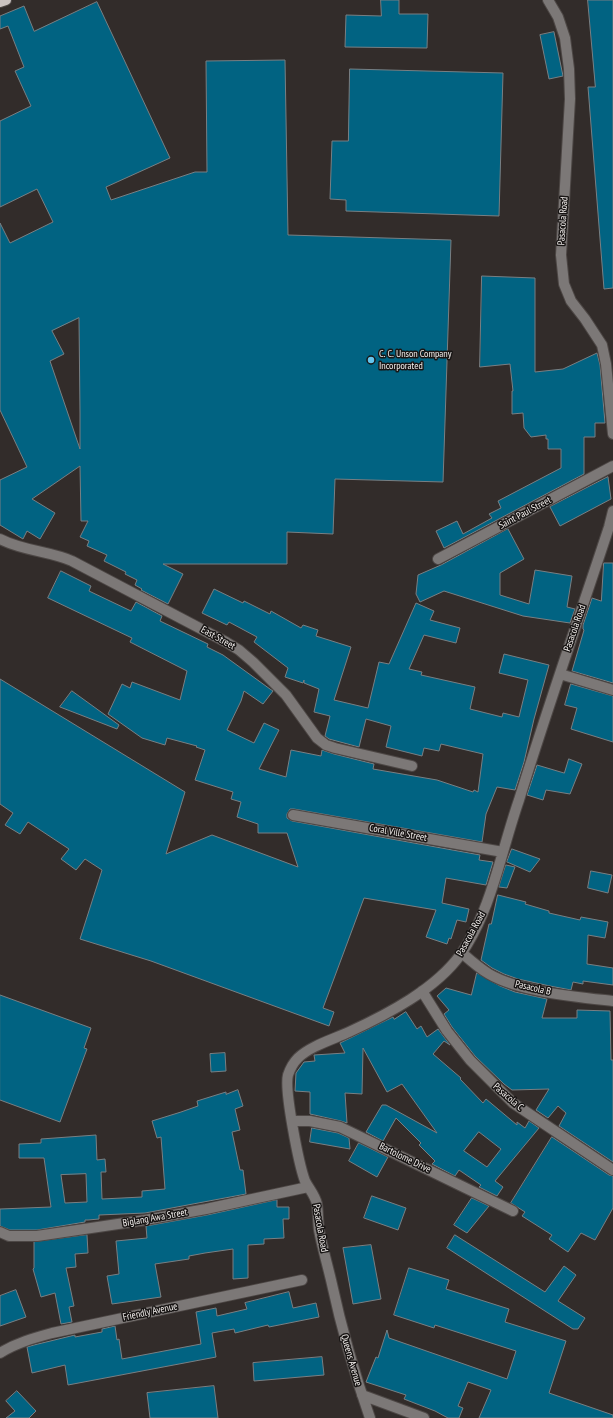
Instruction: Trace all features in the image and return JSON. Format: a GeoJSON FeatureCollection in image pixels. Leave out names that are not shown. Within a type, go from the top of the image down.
{"type":"FeatureCollection","features":[{"type":"Feature","properties":{"kind":"main road"},"geometry":{"type":"LineString","coordinates":[[0,2],[6,0]]}},
{"type":"Feature","properties":{"kind":"street","name":"Pasacola Road"},"geometry":{"type":"LineString","coordinates":[[548,0],[558,17],[564,38],[569,69],[570,99],[561,255],[564,284],[571,301],[602,345],[606,364],[613,434]]}},
{"type":"Feature","properties":{"kind":"street","name":"Saint Paul Street"},"geometry":{"type":"LineString","coordinates":[[438,559],[613,466]]}},
{"type":"Feature","properties":{"kind":"street","name":"Pasacola Road"},"geometry":{"type":"LineString","coordinates":[[335,1301],[319,1229],[317,1205],[312,1192],[308,1187],[300,1160],[292,1121],[287,1079],[290,1068],[298,1058],[310,1050],[424,995],[451,967],[462,953],[482,916],[613,511]]}},
{"type":"Feature","properties":{"kind":"street","name":"East Street"},"geometry":{"type":"LineString","coordinates":[[0,539],[21,548],[60,556],[86,567],[233,646],[254,662],[272,679],[286,695],[317,738],[326,744],[335,748],[412,766]]}},
{"type":"Feature","properties":{"kind":"street"},"geometry":{"type":"LineString","coordinates":[[560,674],[613,690]]}},
{"type":"Feature","properties":{"kind":"street","name":"Coral Ville Street"},"geometry":{"type":"LineString","coordinates":[[293,815],[503,852]]}},
{"type":"Feature","properties":{"kind":"street","name":"Pasacola B"},"geometry":{"type":"LineString","coordinates":[[462,953],[489,974],[508,982],[574,997],[613,1001]]}},
{"type":"Feature","properties":{"kind":"street","name":"Pasacola C"},"geometry":{"type":"LineString","coordinates":[[424,995],[447,1031],[470,1060],[513,1103],[613,1170]]}},
{"type":"Feature","properties":{"kind":"street","name":"Bartolome Drive"},"geometry":{"type":"LineString","coordinates":[[292,1121],[310,1121],[340,1127],[514,1211]]}},
{"type":"Feature","properties":{"kind":"street","name":"Biglang Awa Street"},"geometry":{"type":"LineString","coordinates":[[0,1232],[9,1236],[37,1236],[206,1209],[308,1187]]}},
{"type":"Feature","properties":{"kind":"street","name":"Friendly Avenue"},"geometry":{"type":"LineString","coordinates":[[0,1353],[8,1348],[52,1333],[302,1280]]}},
{"type":"Feature","properties":{"kind":"street","name":"Queens Avenue"},"geometry":{"type":"LineString","coordinates":[[335,1301],[370,1418]]}},
{"type":"Feature","properties":{"kind":"street"},"geometry":{"type":"LineString","coordinates":[[362,1395],[424,1418]]}},
{"type":"Feature","properties":{"kind":"building"},"geometry":{"type":"Polygon","coordinates":[[[381,0],[399,0],[399,14],[428,14],[427,48],[345,47],[346,15],[381,16],[381,0]]]}},
{"type":"Feature","properties":{"kind":"building"},"geometry":{"type":"Polygon","coordinates":[[[588,0],[613,0],[613,288],[604,289],[588,87],[595,87],[588,0]]]}},
{"type":"Feature","properties":{"kind":"building"},"geometry":{"type":"Polygon","coordinates":[[[97,2],[170,158],[106,187],[111,200],[195,172],[207,172],[206,61],[285,60],[288,235],[451,240],[443,482],[335,479],[333,534],[287,532],[287,564],[163,564],[183,574],[168,604],[141,590],[142,589],[135,585],[137,580],[125,574],[126,572],[104,561],[107,555],[87,546],[89,541],[80,537],[88,521],[81,521],[80,466],[32,499],[55,513],[40,539],[27,531],[23,539],[0,525],[0,480],[27,467],[0,410],[0,223],[10,243],[53,222],[37,189],[0,207],[0,121],[31,106],[15,71],[24,67],[8,26],[0,29],[0,16],[24,6],[34,31],[97,2]],[[79,318],[52,331],[64,354],[50,361],[80,449],[79,318]]]}},
{"type":"Feature","properties":{"kind":"building"},"geometry":{"type":"Polygon","coordinates":[[[554,32],[563,76],[549,79],[540,35],[554,32]]]}},
{"type":"Feature","properties":{"kind":"building"},"geometry":{"type":"Polygon","coordinates":[[[350,69],[503,73],[499,216],[346,211],[346,200],[330,199],[332,141],[348,141],[350,69]]]}},
{"type":"Feature","properties":{"kind":"building"},"geometry":{"type":"Polygon","coordinates":[[[482,276],[535,278],[535,372],[563,369],[597,353],[600,365],[605,423],[595,423],[595,437],[584,437],[584,474],[444,548],[436,531],[457,521],[463,534],[492,518],[489,514],[501,508],[498,501],[561,468],[561,449],[548,449],[548,439],[546,439],[546,435],[531,437],[524,428],[523,413],[512,414],[513,391],[510,364],[480,367],[482,276]]]}},
{"type":"Feature","properties":{"kind":"building"},"geometry":{"type":"Polygon","coordinates":[[[608,477],[611,499],[560,526],[550,507],[608,477]]]}},
{"type":"Feature","properties":{"kind":"building"},"geometry":{"type":"Polygon","coordinates":[[[508,529],[524,559],[500,573],[500,595],[529,604],[535,570],[572,576],[567,607],[575,609],[570,623],[523,616],[444,591],[420,602],[416,594],[418,575],[441,565],[508,529]]]}},
{"type":"Feature","properties":{"kind":"building"},"geometry":{"type":"Polygon","coordinates":[[[604,563],[613,563],[613,683],[572,671],[584,630],[583,625],[592,598],[601,601],[604,563]]]}},
{"type":"Feature","properties":{"kind":"building"},"geometry":{"type":"Polygon","coordinates":[[[61,571],[91,586],[89,591],[131,611],[136,602],[162,616],[160,621],[208,644],[207,647],[223,655],[273,691],[263,704],[244,691],[241,701],[227,730],[254,743],[264,723],[279,730],[259,769],[286,777],[291,750],[321,756],[322,750],[374,764],[373,769],[437,780],[473,792],[474,790],[478,792],[483,754],[441,744],[439,751],[424,748],[422,756],[386,747],[391,726],[366,719],[359,747],[329,739],[325,736],[330,716],[314,712],[319,689],[304,683],[304,680],[303,683],[285,677],[288,668],[254,642],[257,637],[229,622],[227,625],[202,613],[214,589],[243,603],[244,601],[270,614],[271,611],[301,628],[303,625],[318,630],[316,636],[351,647],[334,700],[368,708],[379,662],[389,664],[416,603],[434,611],[430,620],[460,628],[456,643],[424,635],[409,669],[422,672],[421,675],[475,687],[470,709],[502,717],[503,713],[519,717],[528,680],[499,673],[504,654],[549,665],[524,762],[515,790],[497,787],[486,814],[482,842],[294,809],[290,809],[287,814],[287,818],[292,821],[480,855],[479,860],[493,862],[486,885],[446,878],[442,903],[469,909],[466,922],[457,920],[451,939],[449,938],[447,944],[426,937],[436,910],[364,898],[323,1008],[334,1012],[329,1026],[151,961],[80,939],[102,870],[85,859],[76,870],[61,859],[69,849],[28,822],[20,834],[5,825],[13,813],[0,804],[0,679],[185,792],[166,854],[212,835],[298,867],[287,833],[258,833],[258,824],[237,817],[241,802],[231,799],[233,792],[195,780],[205,750],[196,747],[197,746],[167,738],[165,745],[142,738],[108,714],[122,684],[130,688],[132,682],[180,700],[187,671],[130,642],[132,638],[48,598],[61,571]]]}},
{"type":"Feature","properties":{"kind":"building"},"geometry":{"type":"Polygon","coordinates":[[[571,684],[613,696],[613,742],[571,729],[577,708],[565,705],[571,684]]]}},
{"type":"Feature","properties":{"kind":"building"},"geometry":{"type":"Polygon","coordinates":[[[72,691],[119,725],[117,729],[60,707],[72,691]]]}},
{"type":"Feature","properties":{"kind":"building"},"geometry":{"type":"Polygon","coordinates":[[[569,759],[582,764],[570,794],[546,790],[543,800],[527,795],[537,765],[564,773],[569,759]]]}},
{"type":"Feature","properties":{"kind":"building"},"geometry":{"type":"Polygon","coordinates":[[[512,849],[540,859],[530,872],[507,862],[512,849]]]}},
{"type":"Feature","properties":{"kind":"building"},"geometry":{"type":"Polygon","coordinates":[[[506,865],[515,867],[507,888],[499,887],[506,865]]]}},
{"type":"Feature","properties":{"kind":"building"},"geometry":{"type":"Polygon","coordinates":[[[591,871],[612,875],[608,893],[588,888],[591,871]]]}},
{"type":"Feature","properties":{"kind":"building"},"geometry":{"type":"Polygon","coordinates":[[[498,895],[526,902],[525,904],[549,911],[549,913],[580,920],[581,917],[608,922],[605,938],[588,935],[587,964],[613,968],[613,985],[583,981],[583,984],[573,982],[571,990],[518,979],[492,968],[481,960],[489,924],[491,924],[498,895]]]}},
{"type":"Feature","properties":{"kind":"building"},"geometry":{"type":"Polygon","coordinates":[[[477,973],[500,986],[515,992],[547,999],[542,1018],[577,1018],[577,1010],[610,1011],[611,1060],[613,1060],[613,1162],[559,1126],[566,1113],[558,1106],[548,1118],[536,1110],[549,1089],[512,1090],[475,1056],[452,1027],[444,1014],[449,1010],[437,996],[446,988],[471,995],[477,973]]]}},
{"type":"Feature","properties":{"kind":"building"},"geometry":{"type":"Polygon","coordinates":[[[0,995],[91,1028],[84,1048],[87,1049],[60,1122],[0,1100],[0,995]]]}},
{"type":"Feature","properties":{"kind":"building"},"geometry":{"type":"Polygon","coordinates":[[[406,1012],[417,1029],[421,1026],[427,1037],[438,1029],[450,1045],[444,1041],[433,1054],[461,1078],[460,1079],[483,1103],[486,1099],[517,1125],[517,1122],[525,1128],[529,1121],[539,1128],[495,1181],[503,1187],[497,1196],[479,1187],[481,1185],[459,1170],[455,1176],[432,1164],[435,1161],[419,1145],[421,1143],[396,1118],[383,1141],[366,1132],[382,1105],[386,1105],[437,1133],[402,1084],[387,1092],[363,1048],[362,1094],[345,1093],[347,1123],[310,1114],[310,1092],[295,1091],[296,1073],[304,1062],[315,1061],[314,1055],[345,1053],[340,1043],[393,1017],[394,1019],[406,1012]],[[479,1132],[464,1151],[487,1167],[501,1149],[479,1132]]]}},
{"type":"Feature","properties":{"kind":"building"},"geometry":{"type":"Polygon","coordinates":[[[225,1053],[226,1071],[211,1072],[210,1054],[225,1053]]]}},
{"type":"Feature","properties":{"kind":"building"},"geometry":{"type":"Polygon","coordinates":[[[238,1090],[243,1106],[235,1109],[240,1130],[232,1132],[240,1170],[243,1170],[246,1194],[145,1213],[99,1215],[99,1219],[85,1220],[85,1222],[37,1230],[10,1230],[0,1226],[0,1209],[51,1207],[44,1158],[19,1158],[19,1144],[41,1143],[41,1139],[96,1135],[97,1160],[105,1159],[106,1172],[101,1172],[102,1199],[142,1197],[142,1191],[165,1189],[161,1137],[157,1138],[152,1121],[198,1106],[197,1101],[226,1092],[226,1094],[238,1090]],[[86,1174],[61,1175],[65,1203],[87,1202],[86,1174]]]}},
{"type":"Feature","properties":{"kind":"building"},"geometry":{"type":"Polygon","coordinates":[[[312,1128],[338,1133],[349,1138],[350,1149],[310,1142],[312,1128]]]}},
{"type":"Feature","properties":{"kind":"building"},"geometry":{"type":"Polygon","coordinates":[[[552,1137],[609,1175],[613,1176],[613,1208],[595,1240],[581,1233],[568,1252],[549,1239],[552,1235],[522,1216],[525,1212],[511,1203],[552,1137]]]}},
{"type":"Feature","properties":{"kind":"building"},"geometry":{"type":"Polygon","coordinates":[[[359,1143],[388,1157],[377,1177],[349,1161],[359,1143]]]}},
{"type":"Feature","properties":{"kind":"building"},"geometry":{"type":"Polygon","coordinates":[[[372,1196],[406,1208],[398,1230],[364,1218],[372,1196]]]}},
{"type":"Feature","properties":{"kind":"building"},"geometry":{"type":"Polygon","coordinates":[[[472,1198],[489,1206],[467,1233],[454,1225],[472,1198]]]}},
{"type":"Feature","properties":{"kind":"building"},"geometry":{"type":"Polygon","coordinates":[[[277,1200],[277,1207],[289,1207],[289,1219],[283,1219],[284,1238],[264,1239],[264,1244],[248,1245],[248,1278],[233,1279],[233,1249],[189,1256],[189,1259],[155,1264],[161,1297],[112,1304],[107,1276],[119,1274],[116,1241],[147,1238],[146,1226],[277,1200]]]}},
{"type":"Feature","properties":{"kind":"building"},"geometry":{"type":"Polygon","coordinates":[[[87,1235],[88,1253],[75,1254],[76,1267],[66,1268],[74,1306],[69,1307],[72,1322],[61,1324],[55,1293],[41,1297],[33,1269],[34,1242],[87,1235]]]}},
{"type":"Feature","properties":{"kind":"building"},"geometry":{"type":"Polygon","coordinates":[[[455,1235],[545,1292],[564,1266],[576,1275],[558,1301],[585,1318],[578,1329],[573,1329],[447,1248],[455,1235]]]}},
{"type":"Feature","properties":{"kind":"building"},"geometry":{"type":"Polygon","coordinates":[[[371,1245],[381,1299],[353,1304],[343,1248],[371,1245]]]}},
{"type":"Feature","properties":{"kind":"building"},"geometry":{"type":"Polygon","coordinates":[[[409,1268],[449,1280],[446,1289],[509,1309],[505,1322],[566,1341],[549,1393],[613,1415],[613,1418],[479,1418],[491,1390],[468,1382],[458,1406],[463,1408],[459,1418],[448,1418],[435,1411],[404,1399],[406,1395],[366,1382],[376,1357],[378,1358],[387,1330],[389,1338],[507,1379],[516,1351],[435,1325],[434,1328],[394,1315],[409,1268]]]}},
{"type":"Feature","properties":{"kind":"building"},"geometry":{"type":"Polygon","coordinates":[[[16,1290],[26,1317],[0,1326],[0,1296],[16,1290]]]}},
{"type":"Feature","properties":{"kind":"building"},"geometry":{"type":"Polygon","coordinates":[[[289,1292],[293,1308],[316,1303],[319,1317],[269,1327],[268,1325],[235,1333],[234,1329],[212,1333],[216,1357],[68,1385],[65,1365],[32,1373],[27,1347],[75,1335],[75,1337],[102,1332],[102,1329],[115,1326],[117,1340],[119,1339],[122,1359],[201,1344],[196,1312],[216,1308],[217,1316],[247,1309],[245,1303],[289,1292]]]}},
{"type":"Feature","properties":{"kind":"building"},"geometry":{"type":"Polygon","coordinates":[[[322,1357],[324,1375],[254,1381],[253,1363],[322,1357]]]}},
{"type":"Feature","properties":{"kind":"building"},"geometry":{"type":"Polygon","coordinates":[[[214,1386],[218,1418],[150,1418],[147,1393],[214,1386]]]}},
{"type":"Feature","properties":{"kind":"building"},"geometry":{"type":"Polygon","coordinates":[[[17,1391],[36,1411],[29,1418],[6,1418],[15,1411],[6,1401],[17,1391]]]}},
{"type":"Feature","properties":{"kind":"place","name":"C. C. Unson Company Incorporated"},"geometry":{"type":"Point","coordinates":[371,360]}}]}
